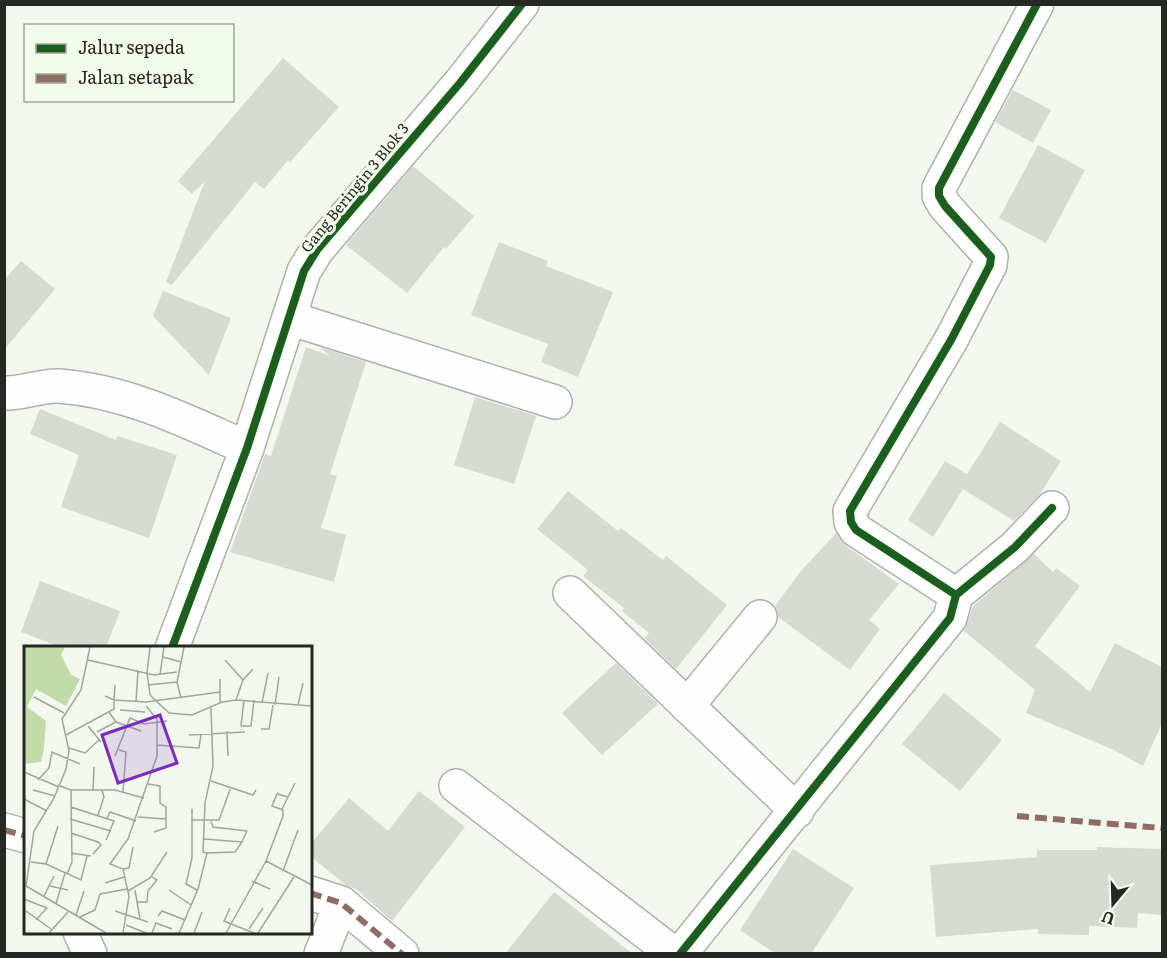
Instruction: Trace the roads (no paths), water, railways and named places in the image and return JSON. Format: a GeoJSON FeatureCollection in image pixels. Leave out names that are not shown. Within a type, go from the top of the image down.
{"type":"FeatureCollection","features":[{"type":"Feature","properties":{"kind":"street","name":"Gang Beringin 3 Blok 3"},"geometry":{"type":"LineString","coordinates":[[173,646],[247,448],[304,271],[317,250],[460,83],[522,4]]}},
{"type":"Feature","properties":{"kind":"street"},"geometry":{"type":"LineString","coordinates":[[956,595],[856,530],[851,522],[850,511],[951,340],[990,265],[991,257],[945,206],[939,196],[939,188],[1036,4]]}},
{"type":"Feature","properties":{"kind":"street"},"geometry":{"type":"LineString","coordinates":[[289,318],[555,402]]}},
{"type":"Feature","properties":{"kind":"street"},"geometry":{"type":"LineString","coordinates":[[4,393],[15,394],[57,386],[116,394],[168,413],[247,448]]}},
{"type":"Feature","properties":{"kind":"street"},"geometry":{"type":"LineString","coordinates":[[680,954],[950,618],[956,595],[1015,547],[1052,508]]}},
{"type":"Feature","properties":{"kind":"street"},"geometry":{"type":"LineString","coordinates":[[570,593],[797,811]]}},
{"type":"Feature","properties":{"kind":"street"},"geometry":{"type":"LineString","coordinates":[[687,706],[760,617]]}},
{"type":"Feature","properties":{"kind":"street"},"geometry":{"type":"LineString","coordinates":[[456,786],[674,954]]}},
{"type":"Feature","properties":{"kind":"street"},"geometry":{"type":"LineString","coordinates":[[4,830],[24,835]]}},
{"type":"Feature","properties":{"kind":"street"},"geometry":{"type":"LineString","coordinates":[[312,894],[342,903],[402,954]]}},
{"type":"Feature","properties":{"kind":"street"},"geometry":{"type":"LineString","coordinates":[[321,954],[342,903]]}},
{"type":"Feature","properties":{"kind":"street"},"geometry":{"type":"LineString","coordinates":[[80,934],[90,954]]}}]}
